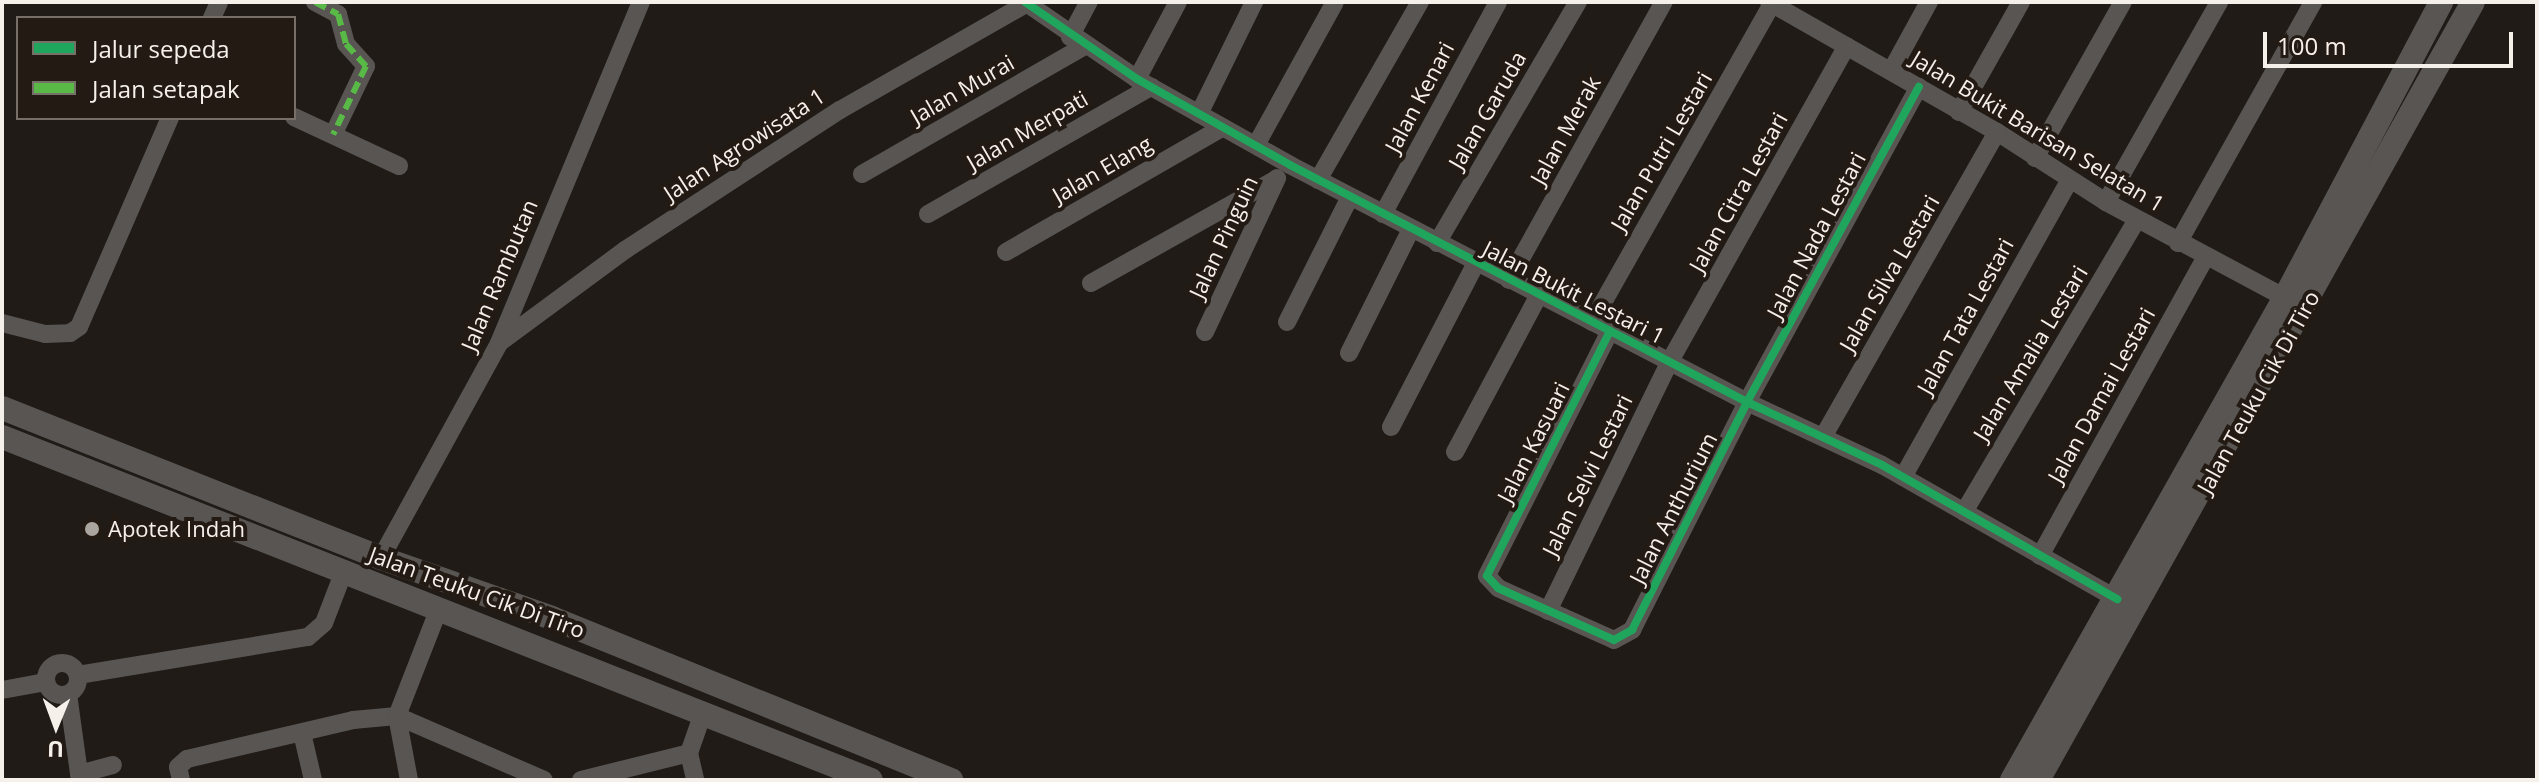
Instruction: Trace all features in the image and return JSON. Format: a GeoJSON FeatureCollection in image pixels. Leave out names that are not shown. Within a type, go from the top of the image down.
{"type":"FeatureCollection","features":[{"type":"Feature","properties":{"kind":"street"},"geometry":{"type":"LineString","coordinates":[[315,2],[338,14],[346,44],[366,66],[333,135]]}},
{"type":"Feature","properties":{"kind":"street","name":"Jalan Rambutan"},"geometry":{"type":"LineString","coordinates":[[381,558],[499,343],[641,2]]}},
{"type":"Feature","properties":{"kind":"street","name":"Jalan Agrowisata 1"},"geometry":{"type":"LineString","coordinates":[[499,343],[625,250],[840,110],[1027,2]]}},
{"type":"Feature","properties":{"kind":"street","name":"Jalan Bukit Lestari 1"},"geometry":{"type":"LineString","coordinates":[[1027,2],[1078,42],[1144,83],[1290,165],[1747,402],[1903,477],[2117,599]]}},
{"type":"Feature","properties":{"kind":"street"},"geometry":{"type":"LineString","coordinates":[[1078,42],[1089,2]]}},
{"type":"Feature","properties":{"kind":"street"},"geometry":{"type":"LineString","coordinates":[[1144,83],[1178,2]]}},
{"type":"Feature","properties":{"kind":"street"},"geometry":{"type":"LineString","coordinates":[[1199,114],[1254,2]]}},
{"type":"Feature","properties":{"kind":"street"},"geometry":{"type":"LineString","coordinates":[[1256,145],[1335,2]]}},
{"type":"Feature","properties":{"kind":"street"},"geometry":{"type":"LineString","coordinates":[[1318,180],[1420,2]]}},
{"type":"Feature","properties":{"kind":"street","name":"Jalan Kenari"},"geometry":{"type":"LineString","coordinates":[[1383,214],[1498,2]]}},
{"type":"Feature","properties":{"kind":"street","name":"Jalan Garuda"},"geometry":{"type":"LineString","coordinates":[[1437,243],[1578,2]]}},
{"type":"Feature","properties":{"kind":"street","name":"Jalan Merak"},"geometry":{"type":"LineString","coordinates":[[1509,280],[1664,2]]}},
{"type":"Feature","properties":{"kind":"street"},"geometry":{"type":"LineString","coordinates":[[1959,112],[2021,2]]}},
{"type":"Feature","properties":{"kind":"street"},"geometry":{"type":"LineString","coordinates":[[2035,158],[2123,2]]}},
{"type":"Feature","properties":{"kind":"street"},"geometry":{"type":"LineString","coordinates":[[2106,202],[2219,2]]}},
{"type":"Feature","properties":{"kind":"street"},"geometry":{"type":"LineString","coordinates":[[2178,243],[2313,2]]}},
{"type":"Feature","properties":{"kind":"street","name":"Jalan Teuku Cik Di Tiro"},"geometry":{"type":"LineString","coordinates":[[2038,780],[2294,303],[2441,2]]}},
{"type":"Feature","properties":{"kind":"street","name":"Jalan Teuku Cik Di Tiro"},"geometry":{"type":"LineString","coordinates":[[2012,780],[2473,2]]}},
{"type":"Feature","properties":{"kind":"street","name":"Jalan Bukit Barisan Selatan 1"},"geometry":{"type":"LineString","coordinates":[[1771,3],[1997,132],[2106,202],[2205,258],[2294,303]]}},
{"type":"Feature","properties":{"kind":"street","name":"Jalan Putri Lestari"},"geometry":{"type":"LineString","coordinates":[[1592,322],[1771,3]]}},
{"type":"Feature","properties":{"kind":"street"},"geometry":{"type":"LineString","coordinates":[[1891,71],[1926,3]]}},
{"type":"Feature","properties":{"kind":"street","name":"Jalan Murai"},"geometry":{"type":"LineString","coordinates":[[862,174],[1078,42]]}},
{"type":"Feature","properties":{"kind":"street","name":"Jalan Citra Lestari"},"geometry":{"type":"LineString","coordinates":[[1670,361],[1847,46]]}},
{"type":"Feature","properties":{"kind":"street","name":"Jalan Merpati"},"geometry":{"type":"LineString","coordinates":[[928,214],[1144,83]]}},
{"type":"Feature","properties":{"kind":"street","name":"Jalan Nada Lestari"},"geometry":{"type":"LineString","coordinates":[[1747,402],[1919,87]]}},
{"type":"Feature","properties":{"kind":"street"},"geometry":{"type":"LineString","coordinates":[[296,118],[399,166]]}},
{"type":"Feature","properties":{"kind":"street"},"geometry":{"type":"LineString","coordinates":[[2,323],[45,334],[70,333],[79,327],[169,120]]}},
{"type":"Feature","properties":{"kind":"street","name":"Jalan Elang"},"geometry":{"type":"LineString","coordinates":[[1006,252],[1223,127]]}},
{"type":"Feature","properties":{"kind":"street","name":"Jalan Silva Lestari"},"geometry":{"type":"LineString","coordinates":[[1823,437],[1997,132]]}},
{"type":"Feature","properties":{"kind":"street","name":"Jalan Pinguin"},"geometry":{"type":"LineString","coordinates":[[1205,332],[1276,179],[1290,165]]}},
{"type":"Feature","properties":{"kind":"street"},"geometry":{"type":"LineString","coordinates":[[1091,283],[1276,179]]}},
{"type":"Feature","properties":{"kind":"street","name":"Jalan Tata Lestari"},"geometry":{"type":"LineString","coordinates":[[1903,477],[2070,180]]}},
{"type":"Feature","properties":{"kind":"street"},"geometry":{"type":"LineString","coordinates":[[1287,322],[1350,197]]}},
{"type":"Feature","properties":{"kind":"street","name":"Jalan Amalia Lestari"},"geometry":{"type":"LineString","coordinates":[[1964,512],[2137,219]]}},
{"type":"Feature","properties":{"kind":"street"},"geometry":{"type":"LineString","coordinates":[[1349,353],[1411,229]]}},
{"type":"Feature","properties":{"kind":"street","name":"Jalan Damai Lestari"},"geometry":{"type":"LineString","coordinates":[[2040,556],[2205,258]]}},
{"type":"Feature","properties":{"kind":"street"},"geometry":{"type":"LineString","coordinates":[[1391,427],[1476,263]]}},
{"type":"Feature","properties":{"kind":"street"},"geometry":{"type":"LineString","coordinates":[[1455,452],[1539,295]]}},
{"type":"Feature","properties":{"kind":"street","name":"Jalan Kasuari"},"geometry":{"type":"LineString","coordinates":[[1548,611],[1489,582],[1487,569],[1610,331]]}},
{"type":"Feature","properties":{"kind":"street","name":"Jalan Selvi Lestari"},"geometry":{"type":"LineString","coordinates":[[1548,611],[1670,361]]}},
{"type":"Feature","properties":{"kind":"street","name":"Jalan Anthurium"},"geometry":{"type":"LineString","coordinates":[[1548,611],[1602,638],[1614,640],[1632,630],[1747,402]]}},
{"type":"Feature","properties":{"kind":"street","name":"Jalan Teuku Cik Di Tiro"},"geometry":{"type":"LineString","coordinates":[[2,408],[381,558],[620,644],[787,717],[951,780]]}},
{"type":"Feature","properties":{"kind":"street","name":"Jalan Teuku Cik Di Tiro"},"geometry":{"type":"LineString","coordinates":[[2,437],[199,513],[702,717],[871,780]]}},
{"type":"Feature","properties":{"kind":"street"},"geometry":{"type":"LineString","coordinates":[[199,513],[216,505],[208,488]]}},
{"type":"Feature","properties":{"kind":"street"},"geometry":{"type":"LineString","coordinates":[[259,537],[252,520],[269,512]]}},
{"type":"Feature","properties":{"kind":"street"},"geometry":{"type":"LineString","coordinates":[[78,675],[308,637],[324,623],[344,571]]}},
{"type":"Feature","properties":{"kind":"street"},"geometry":{"type":"LineString","coordinates":[[409,780],[397,716],[437,612]]}},
{"type":"Feature","properties":{"kind":"street"},"geometry":{"type":"LineString","coordinates":[[46,682],[55,664],[69,664],[78,675]]}},
{"type":"Feature","properties":{"kind":"street"},"geometry":{"type":"LineString","coordinates":[[78,675],[68,694],[79,777],[113,765]]}},
{"type":"Feature","properties":{"kind":"street"},"geometry":{"type":"LineString","coordinates":[[2,690],[46,682]]}},
{"type":"Feature","properties":{"kind":"street"},"geometry":{"type":"LineString","coordinates":[[46,682],[54,693],[68,694]]}},
{"type":"Feature","properties":{"kind":"street"},"geometry":{"type":"LineString","coordinates":[[181,780],[178,767],[187,759],[302,733],[397,716],[544,780]]}},
{"type":"Feature","properties":{"kind":"street"},"geometry":{"type":"LineString","coordinates":[[695,780],[689,753],[702,717]]}},
{"type":"Feature","properties":{"kind":"street"},"geometry":{"type":"LineString","coordinates":[[783,745],[787,717]]}},
{"type":"Feature","properties":{"kind":"street"},"geometry":{"type":"LineString","coordinates":[[302,733],[313,780]]}},
{"type":"Feature","properties":{"kind":"street"},"geometry":{"type":"LineString","coordinates":[[593,779],[689,753]]}},
{"type":"Feature","properties":{"kind":"marked path"},"geometry":{"type":"LineString","coordinates":[[315,2],[338,14],[346,44],[366,66],[333,135]]}},
{"type":"Feature","properties":{"kind":"cycle path"},"geometry":{"type":"LineString","coordinates":[[1025,2],[1137,79],[1290,165],[1747,402],[1882,465],[2117,599]]}},
{"type":"Feature","properties":{"kind":"cycle path"},"geometry":{"type":"LineString","coordinates":[[1610,331],[1487,576],[1498,588],[1614,640],[1632,630],[1747,402],[1919,87]]}},
{"type":"Feature","properties":{"kind":"place","name":"Apotek Indah"},"geometry":{"type":"Point","coordinates":[92,529]}}]}
